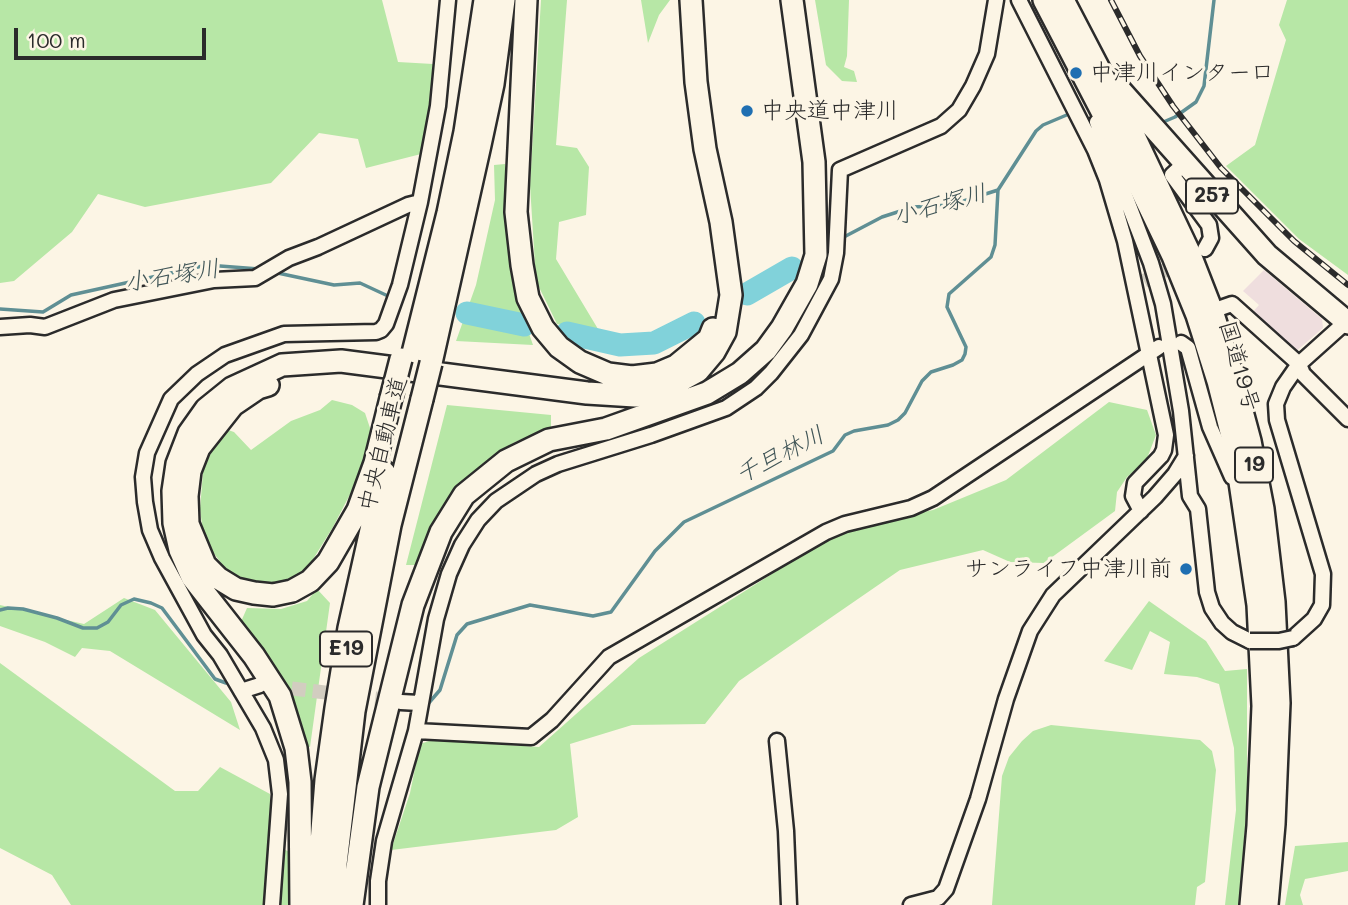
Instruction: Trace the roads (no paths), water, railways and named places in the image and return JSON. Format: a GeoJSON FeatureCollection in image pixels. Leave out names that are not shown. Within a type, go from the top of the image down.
{"type":"FeatureCollection","features":[{"type":"Feature","properties":{"kind":"highway","name":"中央自動車道"},"geometry":{"type":"LineString","coordinates":[[316,905],[326,780],[338,695],[372,520],[414,361],[465,132],[485,0]]}},
{"type":"Feature","properties":{"kind":"highway","name":"中央自動車道"},"geometry":{"type":"LineString","coordinates":[[414,361],[463,228],[490,96],[504,0]]}},
{"type":"Feature","properties":{"kind":"highway"},"geometry":{"type":"LineString","coordinates":[[526,0],[516,212],[528,298],[543,328],[559,347],[580,362],[608,374],[632,377],[657,374],[676,366],[709,339],[720,316],[728,272]]}},
{"type":"Feature","properties":{"kind":"highway"},"geometry":{"type":"LineString","coordinates":[[301,905],[300,782],[296,748],[280,696],[268,674],[192,577],[180,550],[174,523],[173,491],[177,464],[189,433],[206,409],[232,388],[282,365],[354,362],[587,393],[635,396],[665,389],[698,371],[715,352],[725,332],[730,295],[721,222],[705,149],[696,82],[691,0]]}},
{"type":"Feature","properties":{"kind":"highway"},"geometry":{"type":"LineString","coordinates":[[692,26],[697,0]]}},
{"type":"Feature","properties":{"kind":"highway","name":"国道19号"},"geometry":{"type":"LineString","coordinates":[[1044,0],[1123,152],[1173,256],[1197,315],[1235,448],[1258,605],[1263,706],[1258,826],[1251,905]]}},
{"type":"Feature","properties":{"kind":"highway","name":"国道19号"},"geometry":{"type":"LineString","coordinates":[[1063,0],[1091,57],[1172,176],[1189,252],[1212,311],[1250,442],[1263,509],[1274,602],[1279,703],[1274,824],[1267,905]]}},
{"type":"Feature","properties":{"kind":"highway"},"geometry":{"type":"LineString","coordinates":[[352,905],[368,787],[413,605],[441,532],[464,495],[506,461],[549,440],[606,429],[706,393],[740,373],[765,350],[797,306],[813,265],[817,227],[814,162],[794,3]]}},
{"type":"Feature","properties":{"kind":"highway","name":"257"},"geometry":{"type":"LineString","coordinates":[[1091,57],[1105,67],[1172,176],[1347,322]]}},
{"type":"Feature","properties":{"kind":"highway"},"geometry":{"type":"LineString","coordinates":[[405,398],[375,463],[358,510],[328,562],[310,581],[292,591],[274,595],[254,593],[236,589],[218,578],[205,565],[188,524],[190,471],[199,448],[233,405],[258,388],[280,380],[310,374],[348,375],[582,404],[630,407],[679,402]]}},
{"type":"Feature","properties":{"kind":"highway","name":"中央自動車道"},"geometry":{"type":"LineString","coordinates":[[334,905],[336,864],[354,711],[390,525],[405,398]]}},
{"type":"Feature","properties":{"kind":"street"},"geometry":{"type":"LineString","coordinates":[[272,905],[281,794],[276,760],[263,728],[187,604],[150,530],[143,477],[147,453],[171,399],[197,374],[225,355],[284,334],[368,333],[382,330],[386,324],[400,285],[420,202],[438,106],[448,0]]}},
{"type":"Feature","properties":{"kind":"street"},"geometry":{"type":"LineString","coordinates":[[378,905],[377,881],[384,841],[416,731],[436,619],[449,574],[462,545],[478,520],[496,501],[536,474],[558,464],[726,408],[756,388],[771,373],[801,335],[831,279],[840,170],[942,126],[959,110],[987,54],[996,0]]}},
{"type":"Feature","properties":{"kind":"street"},"geometry":{"type":"LineString","coordinates":[[1019,0],[1082,122],[1107,180],[1139,284],[1154,350],[1166,443],[1161,456],[1135,483],[1133,496],[1141,511]]}},
{"type":"Feature","properties":{"kind":"street"},"geometry":{"type":"LineString","coordinates":[[1086,82],[1085,95],[1121,181],[1163,304],[1174,363],[1190,496],[1198,509],[1203,575],[1212,608],[1232,632],[1250,641],[1293,638],[1314,619],[1322,605],[1324,589],[1320,559],[1277,420],[1276,404],[1299,364],[1347,322]]}},
{"type":"Feature","properties":{"kind":"street"},"geometry":{"type":"LineString","coordinates":[[1172,176],[1209,225],[1211,238],[1205,249]]}},
{"type":"Feature","properties":{"kind":"street"},"geometry":{"type":"LineString","coordinates":[[0,327],[45,327],[114,300],[214,280],[255,278],[408,205],[420,202]]}},
{"type":"Feature","properties":{"kind":"street"},"geometry":{"type":"LineString","coordinates":[[1212,311],[1232,304],[1299,364],[1303,374],[1348,419]]}},
{"type":"Feature","properties":{"kind":"street"},"geometry":{"type":"LineString","coordinates":[[1181,343],[1188,348],[1210,427],[1246,514]]}},
{"type":"Feature","properties":{"kind":"street"},"geometry":{"type":"LineString","coordinates":[[416,731],[531,737],[546,725],[608,657],[825,532],[845,524],[911,508],[933,498],[1154,350]]}},
{"type":"Feature","properties":{"kind":"street"},"geometry":{"type":"LineString","coordinates":[[911,905],[938,901],[946,889],[978,799],[1006,699],[1030,631],[1053,595],[1141,511],[1175,474],[1186,456]]}},
{"type":"Feature","properties":{"kind":"street"},"geometry":{"type":"LineString","coordinates":[[1155,496],[1169,490],[1190,496]]}},
{"type":"Feature","properties":{"kind":"street"},"geometry":{"type":"LineString","coordinates":[[242,691],[260,685]]}},
{"type":"Feature","properties":{"kind":"street"},"geometry":{"type":"LineString","coordinates":[[401,702],[419,703]]}},
{"type":"Feature","properties":{"kind":"street"},"geometry":{"type":"LineString","coordinates":[[777,741],[786,831],[789,905]]}},
{"type":"Feature","properties":{"kind":"waterway","name":"千旦林川"},"geometry":{"type":"LineString","coordinates":[[1161,123],[1196,102],[1204,86],[1214,0]]}},
{"type":"Feature","properties":{"kind":"waterway","name":"千旦林川"},"geometry":{"type":"LineString","coordinates":[[427,705],[440,690],[457,635],[467,624],[530,605],[593,616],[611,612],[655,551],[684,522],[833,451],[845,435],[898,420],[905,413],[922,381],[931,372],[962,360],[966,347],[947,307],[949,294],[991,257],[995,245],[998,190],[1036,131],[1043,125],[1069,114]]}},
{"type":"Feature","properties":{"kind":"waterway","name":"小石塚川"},"geometry":{"type":"LineString","coordinates":[[842,238],[882,217],[913,207],[951,205],[998,190]]}},
{"type":"Feature","properties":{"kind":"waterway","name":"小石塚川"},"geometry":{"type":"LineString","coordinates":[[0,309],[43,312],[71,295],[207,265],[259,269]]}},
{"type":"Feature","properties":{"kind":"waterway","name":"小石塚川"},"geometry":{"type":"LineString","coordinates":[[747,294],[792,268]]}},
{"type":"Feature","properties":{"kind":"waterway","name":"小石塚川"},"geometry":{"type":"LineString","coordinates":[[273,272],[334,285],[360,283],[388,296]]}},
{"type":"Feature","properties":{"kind":"waterway","name":"小石塚川"},"geometry":{"type":"LineString","coordinates":[[467,313],[524,325]]}},
{"type":"Feature","properties":{"kind":"waterway","name":"小石塚川"},"geometry":{"type":"LineString","coordinates":[[567,333],[620,345],[654,343],[694,323]]}},
{"type":"Feature","properties":{"kind":"waterway","name":"千旦林川"},"geometry":{"type":"LineString","coordinates":[[0,610],[23,609],[83,628],[97,628],[108,622],[121,605],[134,599],[151,603],[162,608],[215,679],[226,683]]}},
{"type":"Feature","properties":{"kind":"tunnel"},"geometry":{"type":"LineString","coordinates":[[1144,281],[1183,261]]}},
{"type":"Feature","properties":{"kind":"tunnel"},"geometry":{"type":"LineString","coordinates":[[271,686],[396,701]]}},
{"type":"Feature","properties":{"kind":"railway"},"geometry":{"type":"LineString","coordinates":[[1111,0],[1140,56],[1173,106],[1221,168],[1294,241],[1348,285]]}},
{"type":"Feature","properties":{"kind":"place","name":"中津川インター口"},"geometry":{"type":"Point","coordinates":[1076,73]}},
{"type":"Feature","properties":{"kind":"place","name":"中央道中津川"},"geometry":{"type":"Point","coordinates":[747,111]}},
{"type":"Feature","properties":{"kind":"place","name":"サンライフ中津川前"},"geometry":{"type":"Point","coordinates":[1186,569]}}]}
